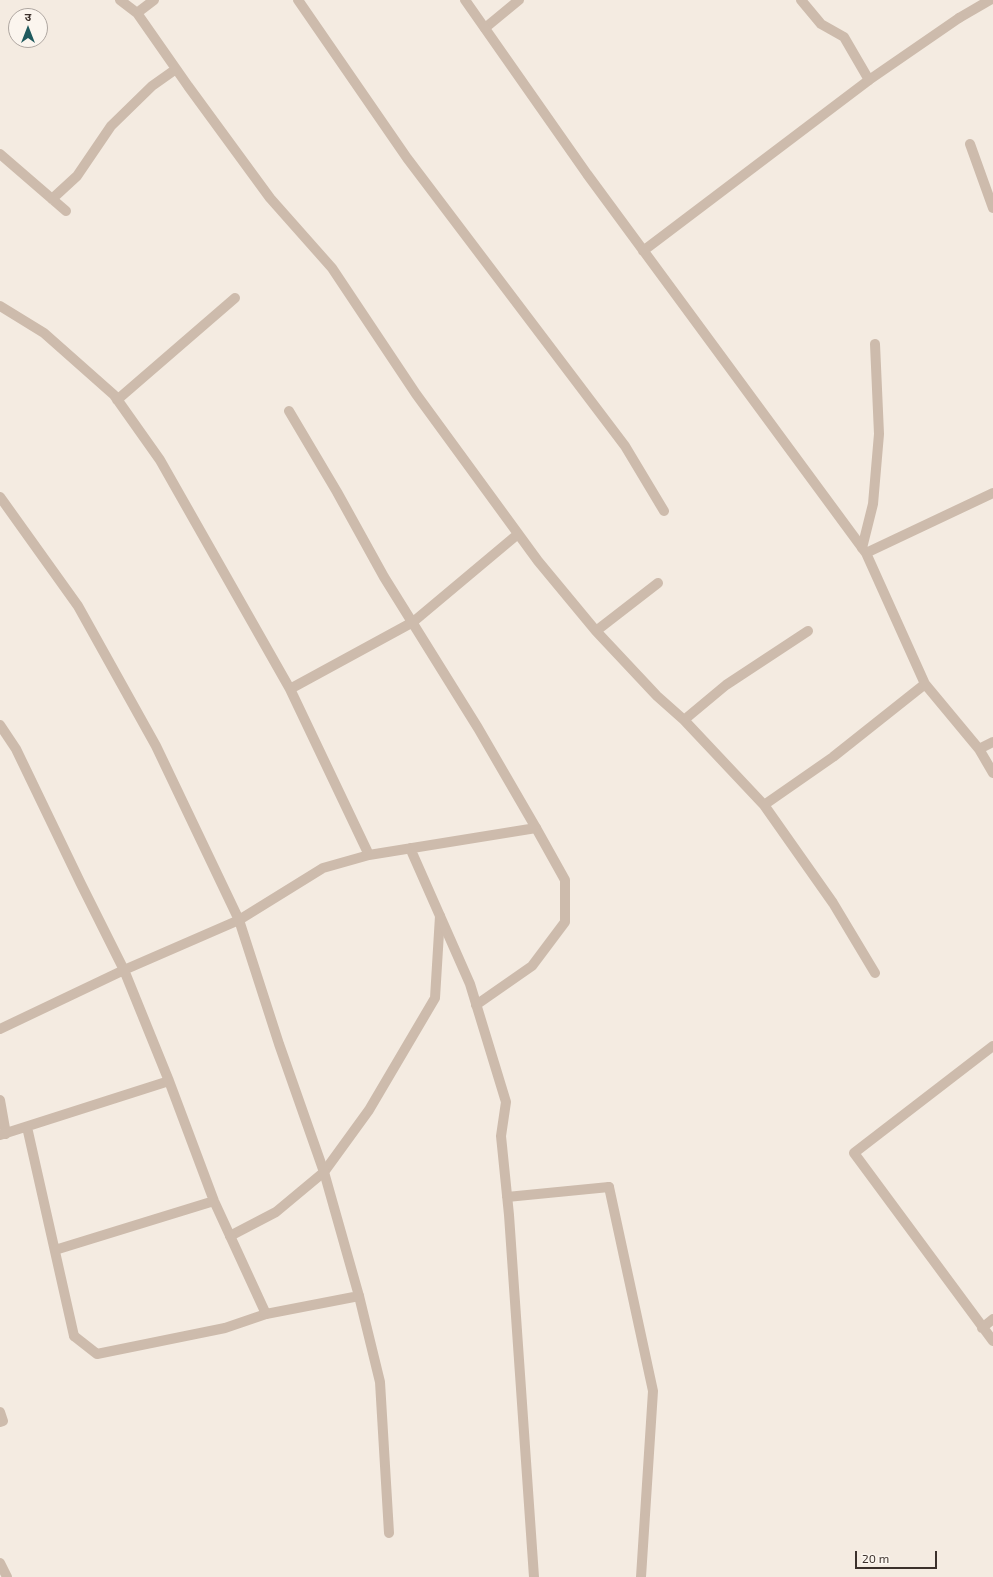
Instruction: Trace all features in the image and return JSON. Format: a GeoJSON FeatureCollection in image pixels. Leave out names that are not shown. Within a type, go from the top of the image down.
{"type":"FeatureCollection","features":[{"type":"Feature","properties":{"kind":"street"},"geometry":{"type":"LineString","coordinates":[[120,0],[137,12],[176,69],[270,198],[332,268],[416,394],[538,561],[596,630],[657,696],[684,720],[764,805],[833,903],[875,973]]}},
{"type":"Feature","properties":{"kind":"street"},"geometry":{"type":"LineString","coordinates":[[137,12],[154,0]]}},
{"type":"Feature","properties":{"kind":"street"},"geometry":{"type":"LineString","coordinates":[[298,0],[407,158],[625,446],[664,511]]}},
{"type":"Feature","properties":{"kind":"street"},"geometry":{"type":"LineString","coordinates":[[465,0],[587,174],[864,550],[925,684],[979,749],[993,773]]}},
{"type":"Feature","properties":{"kind":"street"},"geometry":{"type":"LineString","coordinates":[[485,28],[519,0]]}},
{"type":"Feature","properties":{"kind":"street"},"geometry":{"type":"LineString","coordinates":[[801,0],[821,24],[844,37],[868,80]]}},
{"type":"Feature","properties":{"kind":"street"},"geometry":{"type":"LineString","coordinates":[[643,251],[868,80],[959,18],[990,0]]}},
{"type":"Feature","properties":{"kind":"street"},"geometry":{"type":"LineString","coordinates":[[52,199],[77,176],[111,126],[152,86],[176,69]]}},
{"type":"Feature","properties":{"kind":"street"},"geometry":{"type":"LineString","coordinates":[[970,144],[993,208]]}},
{"type":"Feature","properties":{"kind":"street"},"geometry":{"type":"LineString","coordinates":[[0,154],[66,211]]}},
{"type":"Feature","properties":{"kind":"street"},"geometry":{"type":"LineString","coordinates":[[117,400],[235,298]]}},
{"type":"Feature","properties":{"kind":"street"},"geometry":{"type":"LineString","coordinates":[[0,306],[44,333],[114,395],[160,460],[290,689],[369,854]]}},
{"type":"Feature","properties":{"kind":"street"},"geometry":{"type":"LineString","coordinates":[[864,550],[873,504],[879,434],[875,344]]}},
{"type":"Feature","properties":{"kind":"street"},"geometry":{"type":"LineString","coordinates":[[289,411],[337,492],[384,578],[413,622],[478,728],[536,828],[564,880],[564,922],[532,966],[476,1005]]}},
{"type":"Feature","properties":{"kind":"street"},"geometry":{"type":"LineString","coordinates":[[864,550],[993,493]]}},
{"type":"Feature","properties":{"kind":"street"},"geometry":{"type":"LineString","coordinates":[[0,497],[78,606],[156,746],[239,920],[279,1044],[324,1172],[380,1382],[389,1533]]}},
{"type":"Feature","properties":{"kind":"street"},"geometry":{"type":"LineString","coordinates":[[290,689],[413,622],[518,534]]}},
{"type":"Feature","properties":{"kind":"street"},"geometry":{"type":"LineString","coordinates":[[596,630],[658,583]]}},
{"type":"Feature","properties":{"kind":"street"},"geometry":{"type":"LineString","coordinates":[[684,720],[726,685],[808,630]]}},
{"type":"Feature","properties":{"kind":"street"},"geometry":{"type":"LineString","coordinates":[[764,805],[833,757],[925,684]]}},
{"type":"Feature","properties":{"kind":"street"},"geometry":{"type":"LineString","coordinates":[[0,725],[16,749],[124,970],[169,1081],[214,1201],[266,1314]]}},
{"type":"Feature","properties":{"kind":"street"},"geometry":{"type":"LineString","coordinates":[[979,749],[993,742]]}},
{"type":"Feature","properties":{"kind":"street"},"geometry":{"type":"LineString","coordinates":[[0,1030],[124,970],[239,920],[323,868],[369,854],[536,828]]}},
{"type":"Feature","properties":{"kind":"street"},"geometry":{"type":"LineString","coordinates":[[410,848],[470,984],[506,1102],[501,1136],[507,1197],[534,1577]]}},
{"type":"Feature","properties":{"kind":"street"},"geometry":{"type":"LineString","coordinates":[[230,1236],[276,1212],[324,1172],[369,1110],[435,998],[440,916]]}},
{"type":"Feature","properties":{"kind":"street"},"geometry":{"type":"LineString","coordinates":[[992,1050],[854,1153],[993,1341]]}},
{"type":"Feature","properties":{"kind":"street"},"geometry":{"type":"LineString","coordinates":[[0,1100],[3,1135],[169,1081]]}},
{"type":"Feature","properties":{"kind":"street"},"geometry":{"type":"LineString","coordinates":[[27,1128],[74,1336],[97,1354],[225,1328],[266,1314],[358,1296]]}},
{"type":"Feature","properties":{"kind":"street"},"geometry":{"type":"LineString","coordinates":[[507,1197],[609,1187],[653,1391],[641,1577]]}},
{"type":"Feature","properties":{"kind":"street"},"geometry":{"type":"LineString","coordinates":[[54,1250],[214,1201]]}},
{"type":"Feature","properties":{"kind":"street"},"geometry":{"type":"LineString","coordinates":[[982,1328],[993,1319]]}},
{"type":"Feature","properties":{"kind":"street"},"geometry":{"type":"LineString","coordinates":[[0,1412],[3,1421],[0,1422]]}},
{"type":"Feature","properties":{"kind":"street"},"geometry":{"type":"LineString","coordinates":[[0,1563],[7,1577]]}}]}
